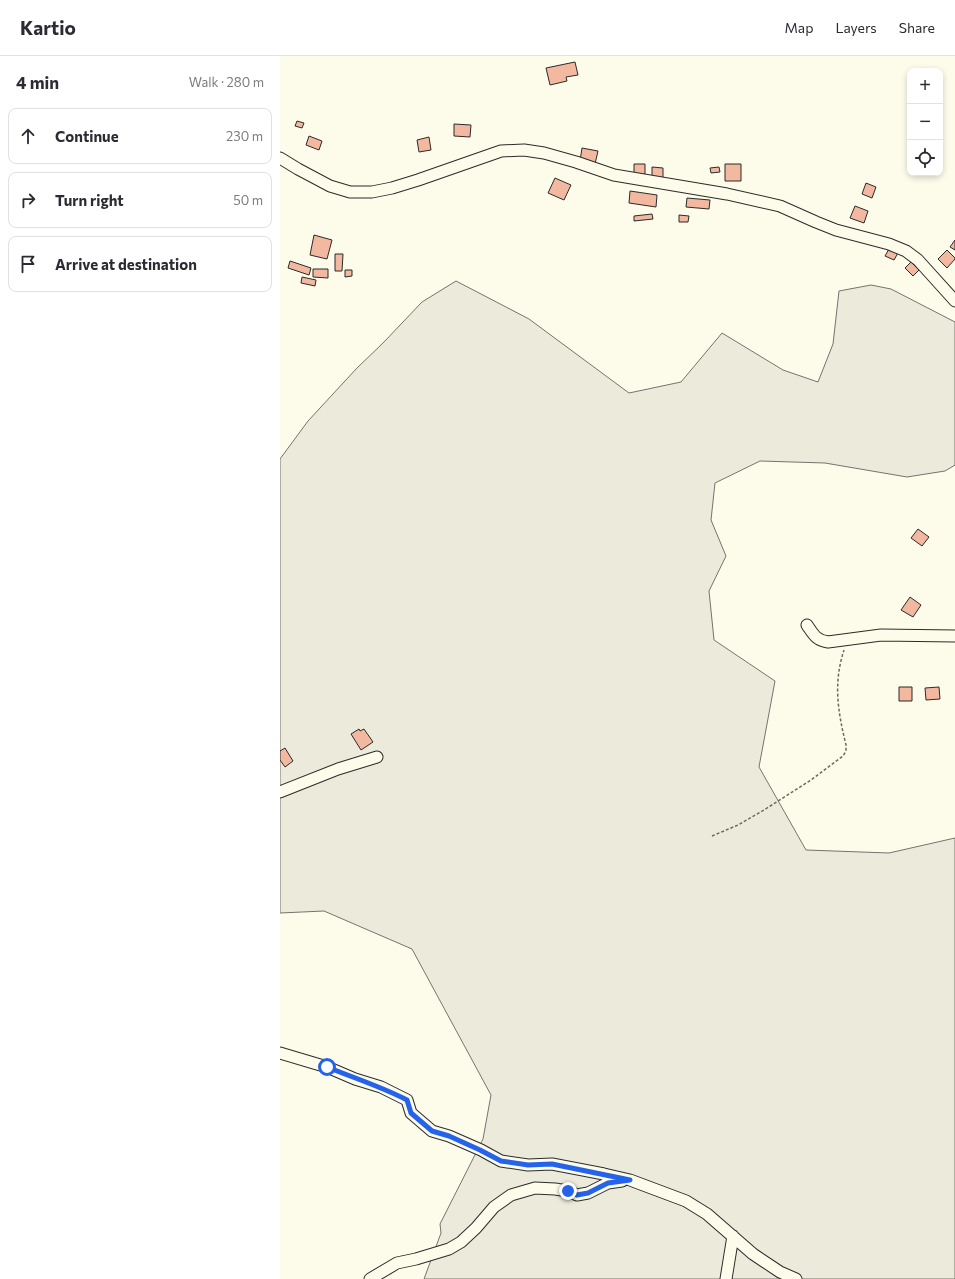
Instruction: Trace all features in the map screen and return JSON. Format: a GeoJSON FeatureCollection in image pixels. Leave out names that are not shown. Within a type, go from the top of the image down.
{"type":"FeatureCollection","features":[{"type":"Feature","properties":{"kind":"street"},"geometry":{"type":"LineString","coordinates":[[280,158],[298,170],[330,186],[350,192],[372,192],[412,182],[501,151],[524,150],[544,153],[576,162],[614,176],[727,194],[780,206],[836,230],[889,244],[906,251],[918,260],[955,301]]}},
{"type":"Feature","properties":{"kind":"street"},"geometry":{"type":"LineString","coordinates":[[807,626],[820,641],[828,642],[881,635],[955,636]]}},
{"type":"Feature","properties":{"kind":"street"},"geometry":{"type":"LineString","coordinates":[[280,792],[377,757]]}},
{"type":"Feature","properties":{"kind":"street"},"geometry":{"type":"LineString","coordinates":[[280,1052],[327,1067],[396,1094],[407,1100],[411,1113],[432,1131],[449,1136],[501,1161],[528,1165],[552,1164],[630,1180],[686,1201],[707,1214],[753,1254],[780,1272],[796,1279]]}},
{"type":"Feature","properties":{"kind":"street"},"geometry":{"type":"LineString","coordinates":[[370,1279],[397,1263],[449,1249],[461,1242],[476,1228],[494,1207],[511,1195],[535,1188],[568,1191],[577,1195],[588,1193],[608,1183],[630,1180]]}},
{"type":"Feature","properties":{"kind":"street"},"geometry":{"type":"LineString","coordinates":[[726,1279],[733,1236]]}},
{"type":"Feature","properties":{"kind":"path"},"geometry":{"type":"LineString","coordinates":[[712,836],[738,825],[764,810],[811,780],[843,756],[846,751],[846,746],[839,711],[837,689],[838,670],[848,640]]}},
{"type":"Feature","properties":{"kind":"shaded area"},"geometry":{"type":"Polygon","coordinates":[[[456,281],[529,319],[629,393],[681,382],[722,333],[783,370],[818,382],[833,344],[839,291],[871,285],[891,289],[955,322],[955,465],[945,471],[907,477],[825,463],[760,461],[715,483],[711,520],[726,556],[709,591],[714,640],[775,681],[759,767],[806,850],[889,853],[955,838],[955,1279],[424,1279],[441,1233],[440,1224],[483,1139],[491,1095],[412,949],[324,911],[280,913],[280,459],[308,421],[357,368],[422,302],[456,281]]]}},
{"type":"Feature","properties":{"kind":"building"},"geometry":{"type":"Polygon","coordinates":[[[575,62],[578,75],[566,77],[567,81],[550,85],[546,68],[575,62]]]}},
{"type":"Feature","properties":{"kind":"building"},"geometry":{"type":"Polygon","coordinates":[[[297,121],[304,123],[302,128],[295,126],[297,121]]]}},
{"type":"Feature","properties":{"kind":"building"},"geometry":{"type":"Polygon","coordinates":[[[454,124],[471,125],[470,137],[454,136],[454,124]]]}},
{"type":"Feature","properties":{"kind":"building"},"geometry":{"type":"Polygon","coordinates":[[[309,136],[322,141],[319,150],[306,145],[309,136]]]}},
{"type":"Feature","properties":{"kind":"building"},"geometry":{"type":"Polygon","coordinates":[[[429,137],[431,150],[419,152],[417,140],[429,137]]]}},
{"type":"Feature","properties":{"kind":"building"},"geometry":{"type":"Polygon","coordinates":[[[582,148],[598,151],[595,164],[580,161],[582,148]]]}},
{"type":"Feature","properties":{"kind":"building"},"geometry":{"type":"Polygon","coordinates":[[[634,164],[645,164],[645,178],[634,177],[634,164]]]}},
{"type":"Feature","properties":{"kind":"building"},"geometry":{"type":"Polygon","coordinates":[[[725,164],[741,164],[741,181],[725,181],[725,164]]]}},
{"type":"Feature","properties":{"kind":"building"},"geometry":{"type":"Polygon","coordinates":[[[652,167],[663,168],[663,178],[652,178],[652,167]]]}},
{"type":"Feature","properties":{"kind":"building"},"geometry":{"type":"Polygon","coordinates":[[[719,167],[720,172],[711,173],[710,168],[719,167]]]}},
{"type":"Feature","properties":{"kind":"building"},"geometry":{"type":"Polygon","coordinates":[[[555,178],[571,185],[564,200],[548,193],[555,178]]]}},
{"type":"Feature","properties":{"kind":"building"},"geometry":{"type":"Polygon","coordinates":[[[866,183],[876,187],[872,198],[862,194],[866,183]]]}},
{"type":"Feature","properties":{"kind":"building"},"geometry":{"type":"Polygon","coordinates":[[[630,191],[657,195],[656,207],[629,203],[630,191]]]}},
{"type":"Feature","properties":{"kind":"building"},"geometry":{"type":"Polygon","coordinates":[[[687,198],[710,200],[709,209],[686,207],[687,198]]]}},
{"type":"Feature","properties":{"kind":"building"},"geometry":{"type":"Polygon","coordinates":[[[855,206],[868,211],[864,223],[850,218],[855,206]]]}},
{"type":"Feature","properties":{"kind":"building"},"geometry":{"type":"Polygon","coordinates":[[[652,214],[653,219],[634,221],[634,216],[652,214]]]}},
{"type":"Feature","properties":{"kind":"building"},"geometry":{"type":"Polygon","coordinates":[[[679,215],[689,216],[688,222],[679,222],[679,215]]]}},
{"type":"Feature","properties":{"kind":"building"},"geometry":{"type":"Polygon","coordinates":[[[314,235],[332,240],[327,259],[310,255],[314,235]]]}},
{"type":"Feature","properties":{"kind":"building"},"geometry":{"type":"Polygon","coordinates":[[[955,240],[955,250],[950,247],[955,240]]]}},
{"type":"Feature","properties":{"kind":"building"},"geometry":{"type":"Polygon","coordinates":[[[889,249],[898,253],[894,260],[885,256],[889,249]]]}},
{"type":"Feature","properties":{"kind":"building"},"geometry":{"type":"Polygon","coordinates":[[[947,250],[955,259],[947,268],[938,259],[947,250]]]}},
{"type":"Feature","properties":{"kind":"building"},"geometry":{"type":"Polygon","coordinates":[[[335,254],[343,254],[342,271],[335,271],[335,254]]]}},
{"type":"Feature","properties":{"kind":"building"},"geometry":{"type":"Polygon","coordinates":[[[290,261],[311,268],[309,275],[288,268],[290,261]]]}},
{"type":"Feature","properties":{"kind":"building"},"geometry":{"type":"Polygon","coordinates":[[[911,262],[919,270],[913,276],[905,268],[911,262]]]}},
{"type":"Feature","properties":{"kind":"building"},"geometry":{"type":"Polygon","coordinates":[[[313,269],[328,269],[328,278],[313,277],[313,269]]]}},
{"type":"Feature","properties":{"kind":"building"},"geometry":{"type":"Polygon","coordinates":[[[345,270],[352,270],[352,276],[345,277],[345,270]]]}},
{"type":"Feature","properties":{"kind":"building"},"geometry":{"type":"Polygon","coordinates":[[[302,277],[316,280],[315,286],[301,283],[302,277]]]}},
{"type":"Feature","properties":{"kind":"building"},"geometry":{"type":"Polygon","coordinates":[[[918,529],[929,537],[922,546],[911,538],[918,529]]]}},
{"type":"Feature","properties":{"kind":"building"},"geometry":{"type":"Polygon","coordinates":[[[910,597],[921,605],[913,617],[901,610],[910,597]]]}},
{"type":"Feature","properties":{"kind":"building"},"geometry":{"type":"Polygon","coordinates":[[[899,687],[912,687],[912,701],[899,701],[899,687]]]}},
{"type":"Feature","properties":{"kind":"building"},"geometry":{"type":"Polygon","coordinates":[[[939,687],[940,699],[926,700],[925,688],[939,687]]]}},
{"type":"Feature","properties":{"kind":"building"},"geometry":{"type":"Polygon","coordinates":[[[359,729],[360,731],[364,729],[373,742],[361,750],[351,734],[359,729]]]}},
{"type":"Feature","properties":{"kind":"building"},"geometry":{"type":"Polygon","coordinates":[[[285,748],[293,761],[285,767],[280,760],[280,751],[285,748]]]}},
{"type":"Feature","properties":{"kind":"route"},"geometry":{"type":"LineString","coordinates":[[327,1067],[396,1094],[407,1100],[411,1113],[432,1131],[449,1136],[501,1161],[528,1165],[552,1164],[630,1180],[608,1183],[588,1193],[577,1195],[568,1191]]}}]}
